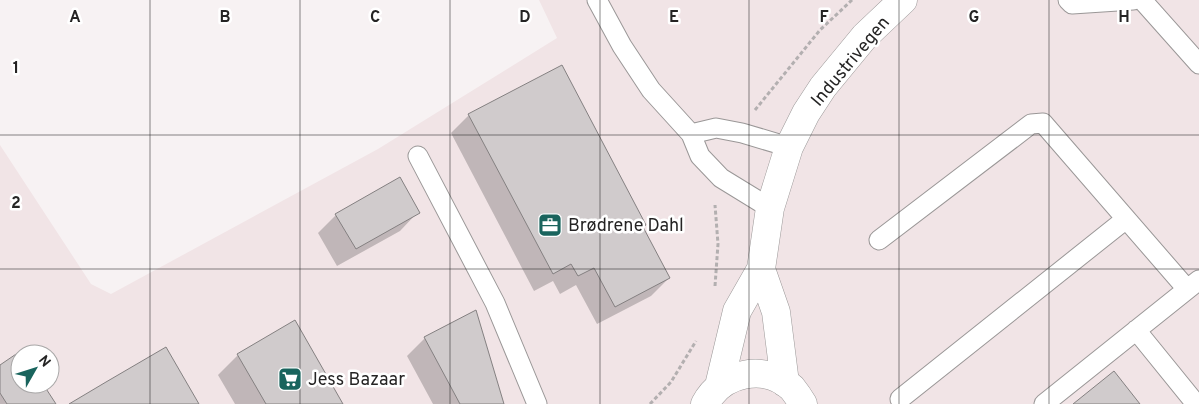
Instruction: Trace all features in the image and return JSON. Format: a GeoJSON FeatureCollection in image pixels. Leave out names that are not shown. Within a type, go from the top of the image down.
{"type":"FeatureCollection","features":[{"type":"Feature","properties":{"kind":"street","name":"Industrivegen"},"geometry":{"type":"LineString","coordinates":[[712,395],[737,311],[761,269],[770,208],[789,146],[806,113],[823,87],[866,36],[903,0]]}},
{"type":"Feature","properties":{"kind":"street","name":"Industrivegen"},"geometry":{"type":"LineString","coordinates":[[761,269],[776,312],[785,383]]}},
{"type":"Feature","properties":{"kind":"street"},"geometry":{"type":"LineString","coordinates":[[712,395],[736,376],[759,374],[773,377],[785,383],[793,389],[803,404]]}},
{"type":"Feature","properties":{"kind":"lane"},"geometry":{"type":"LineString","coordinates":[[597,0],[622,46],[651,90],[691,134],[700,156],[721,178],[770,208]]}},
{"type":"Feature","properties":{"kind":"lane"},"geometry":{"type":"LineString","coordinates":[[1068,0],[1072,4],[1133,0]]}},
{"type":"Feature","properties":{"kind":"lane"},"geometry":{"type":"LineString","coordinates":[[1142,0],[1199,64]]}},
{"type":"Feature","properties":{"kind":"lane"},"geometry":{"type":"LineString","coordinates":[[878,240],[1031,124],[1043,123],[1126,219],[1193,284],[1044,404]]}},
{"type":"Feature","properties":{"kind":"lane"},"geometry":{"type":"LineString","coordinates":[[691,134],[716,128],[789,146]]}},
{"type":"Feature","properties":{"kind":"lane"},"geometry":{"type":"LineString","coordinates":[[418,156],[495,303],[537,404]]}},
{"type":"Feature","properties":{"kind":"lane"},"geometry":{"type":"LineString","coordinates":[[900,399],[1126,219]]}},
{"type":"Feature","properties":{"kind":"lane"},"geometry":{"type":"LineString","coordinates":[[1136,330],[1196,404]]}},
{"type":"Feature","properties":{"kind":"shaded area"},"geometry":{"type":"Polygon","coordinates":[[[539,0],[1199,0],[1199,404],[0,404],[0,145],[91,284],[111,294],[378,149],[557,38],[539,0]]]}},
{"type":"Feature","properties":{"kind":"building"},"geometry":{"type":"Polygon","coordinates":[[[562,65],[646,225],[643,227],[670,278],[615,307],[594,268],[578,276],[571,264],[553,274],[468,114],[562,65]]]}},
{"type":"Feature","properties":{"kind":"building"},"geometry":{"type":"Polygon","coordinates":[[[400,177],[420,213],[356,249],[335,214],[400,177]]]}},
{"type":"Feature","properties":{"kind":"building"},"geometry":{"type":"Polygon","coordinates":[[[476,310],[504,404],[460,404],[424,337],[476,310]]]}},
{"type":"Feature","properties":{"kind":"building","name":"Jess Bazaar"},"geometry":{"type":"Polygon","coordinates":[[[295,320],[343,404],[266,404],[237,354],[295,320]]]}},
{"type":"Feature","properties":{"kind":"building"},"geometry":{"type":"Polygon","coordinates":[[[166,347],[199,404],[69,404],[106,382],[166,347]]]}},
{"type":"Feature","properties":{"kind":"building"},"geometry":{"type":"Polygon","coordinates":[[[10,358],[10,394],[50,394],[56,404],[7,404],[0,393],[0,365],[10,358]]]}},
{"type":"Feature","properties":{"kind":"building"},"geometry":{"type":"Polygon","coordinates":[[[1114,371],[1140,404],[1073,404],[1114,371]]]}},
{"type":"Feature","properties":{"kind":"place","name":"Brødrene Dahl"},"geometry":{"type":"Point","coordinates":[550,225]}},
{"type":"Feature","properties":{"kind":"place","name":"Jess Bazaar"},"geometry":{"type":"Point","coordinates":[290,379]}}]}
